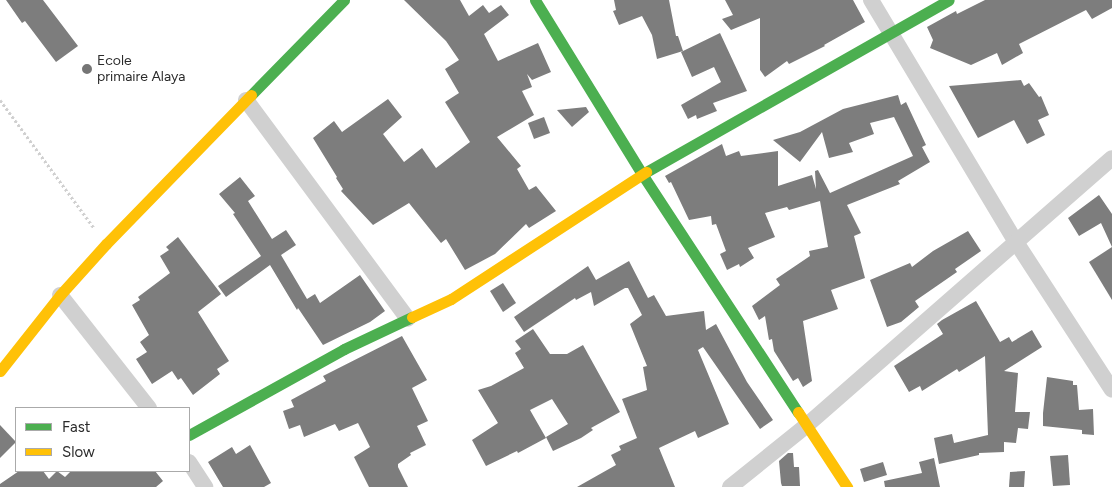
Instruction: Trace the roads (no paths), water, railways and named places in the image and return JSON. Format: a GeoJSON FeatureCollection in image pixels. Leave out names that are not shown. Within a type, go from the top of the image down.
{"type":"FeatureCollection","features":[{"type":"Feature","properties":{"kind":"street"},"geometry":{"type":"LineString","coordinates":[[0,371],[60,295],[106,244],[344,0]]}},
{"type":"Feature","properties":{"kind":"street"},"geometry":{"type":"LineString","coordinates":[[535,0],[642,174],[848,487]]}},
{"type":"Feature","properties":{"kind":"street"},"geometry":{"type":"LineString","coordinates":[[871,0],[1016,242],[1112,390]]}},
{"type":"Feature","properties":{"kind":"street"},"geometry":{"type":"LineString","coordinates":[[190,434],[344,349],[451,300],[642,174],[949,0]]}},
{"type":"Feature","properties":{"kind":"street"},"geometry":{"type":"LineString","coordinates":[[246,100],[408,319]]}},
{"type":"Feature","properties":{"kind":"street"},"geometry":{"type":"LineString","coordinates":[[730,487],[807,425],[1112,158]]}},
{"type":"Feature","properties":{"kind":"street"},"geometry":{"type":"LineString","coordinates":[[60,295],[148,407]]}},
{"type":"Feature","properties":{"kind":"street"},"geometry":{"type":"LineString","coordinates":[[190,464],[205,487]]}},
{"type":"Feature","properties":{"kind":"place","name":"Ecole primaire Alaya"},"geometry":{"type":"Point","coordinates":[87,69]}}]}
